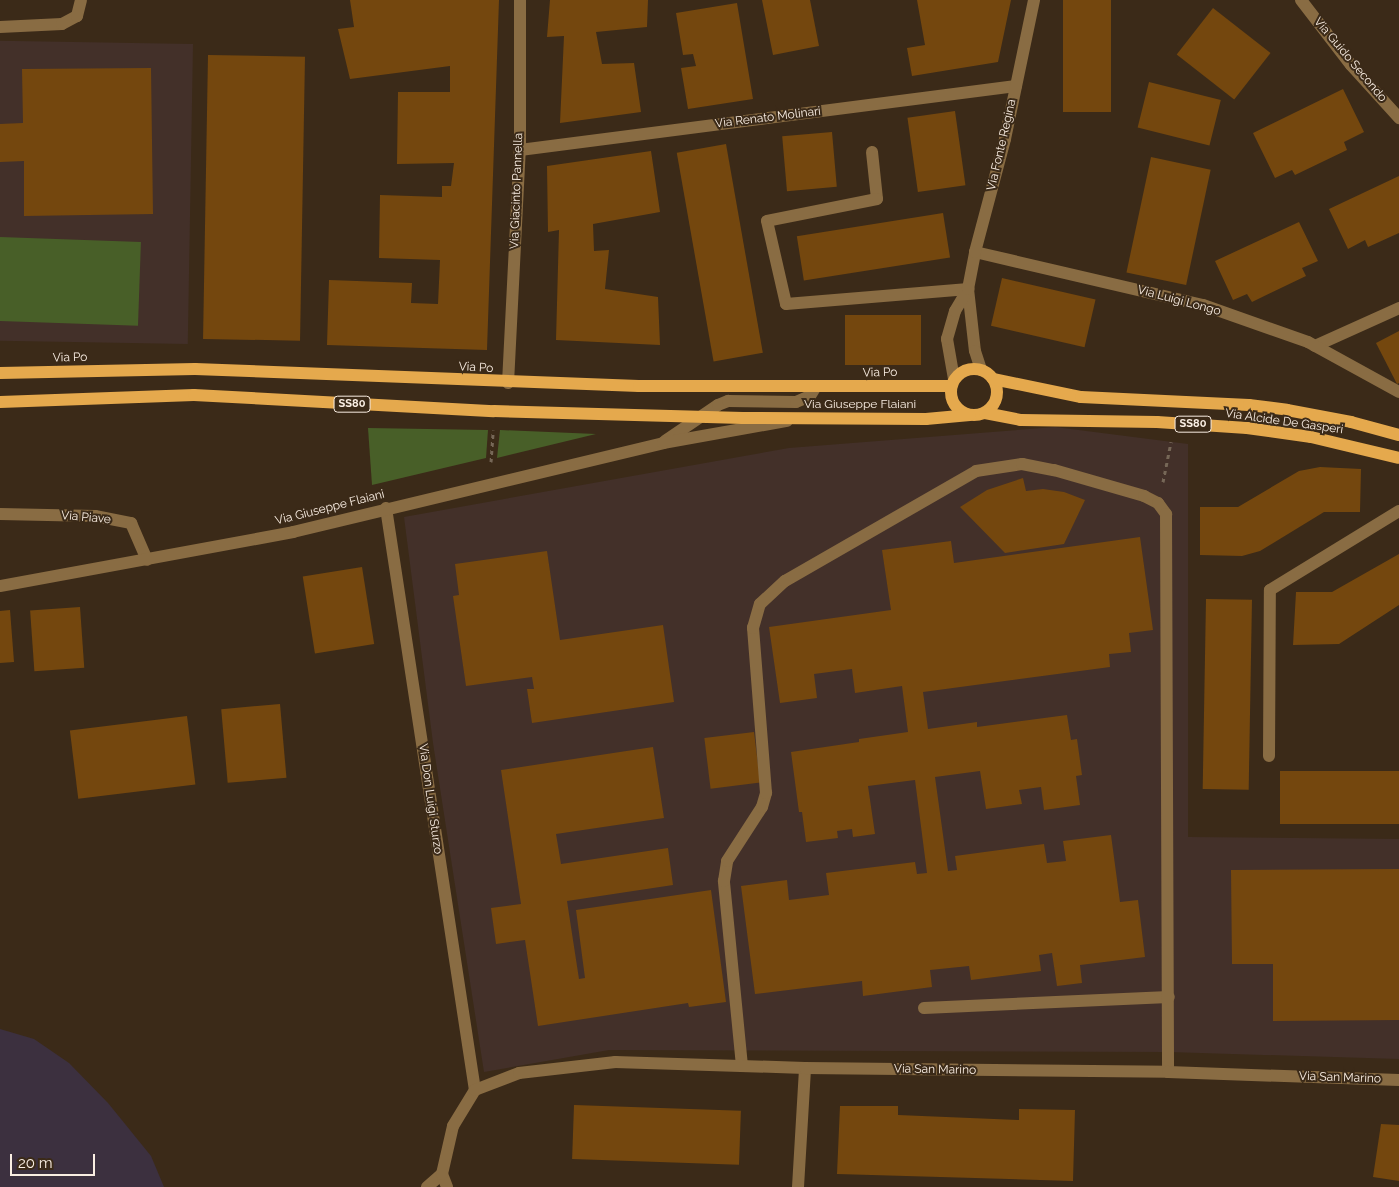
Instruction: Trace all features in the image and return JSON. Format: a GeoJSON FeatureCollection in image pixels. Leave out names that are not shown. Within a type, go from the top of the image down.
{"type":"FeatureCollection","features":[{"type":"Feature","properties":{"kind":"main road","name":"Via Po"},"geometry":{"type":"LineString","coordinates":[[2,374],[195,369],[508,383],[815,388],[952,383]]}},
{"type":"Feature","properties":{"kind":"main road"},"geometry":{"type":"LineString","coordinates":[[970,415],[956,408],[952,401],[952,383],[966,370],[981,370]]}},
{"type":"Feature","properties":{"kind":"main road","name":"SS80"},"geometry":{"type":"LineString","coordinates":[[981,370],[993,379]]}},
{"type":"Feature","properties":{"kind":"main road"},"geometry":{"type":"LineString","coordinates":[[985,413],[996,402],[998,394],[993,379]]}},
{"type":"Feature","properties":{"kind":"main road","name":"Via Alcide De Gasperi"},"geometry":{"type":"LineString","coordinates":[[993,379],[1081,397],[1249,405],[1287,410],[1351,422],[1399,435]]}},
{"type":"Feature","properties":{"kind":"main road","name":"SS80"},"geometry":{"type":"LineString","coordinates":[[0,402],[194,395],[494,411],[800,418]]}},
{"type":"Feature","properties":{"kind":"main road","name":"SS80"},"geometry":{"type":"LineString","coordinates":[[970,415],[985,413]]}},
{"type":"Feature","properties":{"kind":"main road","name":"Via Alcide De Gasperi"},"geometry":{"type":"LineString","coordinates":[[985,413],[1022,420],[1158,422],[1247,428],[1311,437],[1399,458]]}},
{"type":"Feature","properties":{"kind":"main road","name":"Via Giuseppe Flaiani"},"geometry":{"type":"LineString","coordinates":[[800,418],[926,419],[970,415]]}},
{"type":"Feature","properties":{"kind":"street"},"geometry":{"type":"LineString","coordinates":[[0,27],[62,24],[77,16],[82,0]]}},
{"type":"Feature","properties":{"kind":"street","name":"Via Giacinto Pannella"},"geometry":{"type":"LineString","coordinates":[[508,383],[520,150],[520,0]]}},
{"type":"Feature","properties":{"kind":"street","name":"Via Fonte Regina"},"geometry":{"type":"LineString","coordinates":[[981,370],[975,351],[968,289],[975,252],[1005,139],[1034,0]]}},
{"type":"Feature","properties":{"kind":"street","name":"Via Guido Secondo"},"geometry":{"type":"LineString","coordinates":[[1301,0],[1351,65],[1399,118]]}},
{"type":"Feature","properties":{"kind":"street","name":"Via Renato Molinari"},"geometry":{"type":"LineString","coordinates":[[520,150],[1016,86]]}},
{"type":"Feature","properties":{"kind":"street"},"geometry":{"type":"LineString","coordinates":[[872,152],[877,199],[767,220],[786,304],[968,289]]}},
{"type":"Feature","properties":{"kind":"street","name":"Via Luigi Longo"},"geometry":{"type":"LineString","coordinates":[[975,252],[1196,303],[1315,346],[1399,392]]}},
{"type":"Feature","properties":{"kind":"street","name":"Via Fonte Regina"},"geometry":{"type":"LineString","coordinates":[[952,383],[947,339],[955,311],[968,289]]}},
{"type":"Feature","properties":{"kind":"street"},"geometry":{"type":"LineString","coordinates":[[1315,346],[1399,308]]}},
{"type":"Feature","properties":{"kind":"street","name":"Via Giuseppe Flaiani"},"geometry":{"type":"LineString","coordinates":[[663,443],[703,415],[728,401],[796,402],[810,396],[815,388]]}},
{"type":"Feature","properties":{"kind":"street","name":"Via Giuseppe Flaiani"},"geometry":{"type":"LineString","coordinates":[[0,586],[293,532],[386,508],[663,443],[800,418]]}},
{"type":"Feature","properties":{"kind":"street"},"geometry":{"type":"LineString","coordinates":[[742,1066],[724,880],[727,861],[762,806],[766,793],[753,628],[760,604],[785,581],[976,471],[1022,464],[1072,475],[1144,496],[1158,503],[1166,514],[1168,1072]]}},
{"type":"Feature","properties":{"kind":"street","name":"Via Don Luigi Sturzo"},"geometry":{"type":"LineString","coordinates":[[386,508],[475,1090]]}},
{"type":"Feature","properties":{"kind":"street"},"geometry":{"type":"LineString","coordinates":[[1269,756],[1270,590],[1399,511]]}},
{"type":"Feature","properties":{"kind":"street","name":"Via Piave"},"geometry":{"type":"LineString","coordinates":[[0,514],[95,516],[131,523],[147,560]]}},
{"type":"Feature","properties":{"kind":"street"},"geometry":{"type":"LineString","coordinates":[[924,1008],[1169,997]]}},
{"type":"Feature","properties":{"kind":"street","name":"Via San Marino"},"geometry":{"type":"LineString","coordinates":[[475,1090],[518,1073],[615,1062],[805,1068],[1168,1072],[1399,1080]]}},
{"type":"Feature","properties":{"kind":"street"},"geometry":{"type":"LineString","coordinates":[[798,1187],[805,1068]]}},
{"type":"Feature","properties":{"kind":"street"},"geometry":{"type":"LineString","coordinates":[[447,1187],[442,1174],[453,1126],[475,1090]]}},
{"type":"Feature","properties":{"kind":"street"},"geometry":{"type":"LineString","coordinates":[[427,1187],[442,1174]]}},
{"type":"Feature","properties":{"kind":"path"},"geometry":{"type":"LineString","coordinates":[[491,462],[493,430]]}},
{"type":"Feature","properties":{"kind":"path"},"geometry":{"type":"LineString","coordinates":[[1158,503],[1171,442]]}},
{"type":"Feature","properties":{"kind":"shaded area"},"geometry":{"type":"Polygon","coordinates":[[[0,41],[193,44],[188,344],[0,341],[0,41]]]}},
{"type":"Feature","properties":{"kind":"shaded area"},"geometry":{"type":"Polygon","coordinates":[[[1055,427],[1188,444],[1188,837],[1399,839],[1399,1059],[1169,1052],[609,1050],[484,1072],[433,743],[404,517],[789,448],[1055,427]]]}},
{"type":"Feature","properties":{"kind":"shaded area"},"geometry":{"type":"Polygon","coordinates":[[[0,1029],[34,1039],[69,1063],[108,1103],[151,1156],[164,1187],[0,1187],[0,1029]]]}},
{"type":"Feature","properties":{"kind":"green space"},"geometry":{"type":"Polygon","coordinates":[[[0,237],[141,242],[138,326],[0,321],[0,237]]]}},
{"type":"Feature","properties":{"kind":"green space"},"geometry":{"type":"Polygon","coordinates":[[[368,428],[488,430],[486,458],[372,485],[368,428]]]}},
{"type":"Feature","properties":{"kind":"green space"},"geometry":{"type":"Polygon","coordinates":[[[500,430],[596,434],[497,458],[500,430]]]}},
{"type":"Feature","properties":{"kind":"building"},"geometry":{"type":"Polygon","coordinates":[[[350,0],[499,0],[487,350],[327,345],[329,280],[412,283],[411,303],[438,304],[440,260],[379,258],[380,195],[442,197],[442,186],[451,186],[454,163],[397,164],[398,92],[450,92],[450,66],[350,79],[338,29],[354,27],[350,0]]]}},
{"type":"Feature","properties":{"kind":"building"},"geometry":{"type":"Polygon","coordinates":[[[550,0],[648,0],[647,27],[596,32],[602,64],[634,63],[641,112],[560,123],[564,36],[547,37],[550,0]]]}},
{"type":"Feature","properties":{"kind":"building"},"geometry":{"type":"Polygon","coordinates":[[[762,0],[810,0],[819,46],[773,55],[762,0]]]}},
{"type":"Feature","properties":{"kind":"building"},"geometry":{"type":"Polygon","coordinates":[[[917,0],[1011,0],[998,62],[912,76],[907,48],[925,45],[917,0]]]}},
{"type":"Feature","properties":{"kind":"building"},"geometry":{"type":"Polygon","coordinates":[[[1063,0],[1111,0],[1111,112],[1063,112],[1063,0]]]}},
{"type":"Feature","properties":{"kind":"building"},"geometry":{"type":"Polygon","coordinates":[[[737,3],[753,99],[688,109],[681,68],[696,66],[693,54],[683,55],[676,13],[737,3]]]}},
{"type":"Feature","properties":{"kind":"building"},"geometry":{"type":"Polygon","coordinates":[[[1213,8],[1271,53],[1234,99],[1177,54],[1213,8]]]}},
{"type":"Feature","properties":{"kind":"building"},"geometry":{"type":"Polygon","coordinates":[[[208,55],[305,57],[300,341],[203,339],[208,55]]]}},
{"type":"Feature","properties":{"kind":"building"},"geometry":{"type":"Polygon","coordinates":[[[151,68],[153,214],[24,216],[24,161],[0,162],[0,124],[23,123],[22,69],[151,68]]]}},
{"type":"Feature","properties":{"kind":"building"},"geometry":{"type":"Polygon","coordinates":[[[1149,82],[1221,100],[1209,146],[1138,128],[1149,82]]]}},
{"type":"Feature","properties":{"kind":"building"},"geometry":{"type":"Polygon","coordinates":[[[1343,89],[1364,132],[1344,142],[1347,150],[1295,175],[1292,170],[1275,178],[1253,133],[1343,89]]]}},
{"type":"Feature","properties":{"kind":"building"},"geometry":{"type":"Polygon","coordinates":[[[955,111],[965,185],[918,192],[907,118],[955,111]]]}},
{"type":"Feature","properties":{"kind":"building"},"geometry":{"type":"Polygon","coordinates":[[[832,132],[837,187],[787,191],[782,136],[832,132]]]}},
{"type":"Feature","properties":{"kind":"building"},"geometry":{"type":"Polygon","coordinates":[[[726,144],[763,353],[714,361],[677,153],[726,144]]]}},
{"type":"Feature","properties":{"kind":"building"},"geometry":{"type":"Polygon","coordinates":[[[651,151],[660,212],[593,224],[594,251],[609,250],[605,289],[658,297],[660,345],[556,340],[559,230],[548,232],[547,166],[651,151]]]}},
{"type":"Feature","properties":{"kind":"building"},"geometry":{"type":"Polygon","coordinates":[[[1151,157],[1211,170],[1186,285],[1126,272],[1151,157]]]}},
{"type":"Feature","properties":{"kind":"building"},"geometry":{"type":"Polygon","coordinates":[[[1399,176],[1399,233],[1368,247],[1365,240],[1348,249],[1329,209],[1399,176]]]}},
{"type":"Feature","properties":{"kind":"building"},"geometry":{"type":"Polygon","coordinates":[[[943,213],[950,257],[804,281],[797,236],[943,213]]]}},
{"type":"Feature","properties":{"kind":"building"},"geometry":{"type":"Polygon","coordinates":[[[1299,222],[1318,261],[1302,268],[1306,276],[1252,302],[1247,294],[1233,300],[1215,261],[1299,222]]]}},
{"type":"Feature","properties":{"kind":"building"},"geometry":{"type":"Polygon","coordinates":[[[1002,278],[1096,300],[1085,347],[991,326],[1002,278]]]}},
{"type":"Feature","properties":{"kind":"building"},"geometry":{"type":"Polygon","coordinates":[[[845,315],[921,315],[921,365],[845,365],[845,315]]]}},
{"type":"Feature","properties":{"kind":"building"},"geometry":{"type":"Polygon","coordinates":[[[1399,331],[1399,383],[1397,384],[1376,343],[1399,331]]]}},
{"type":"Feature","properties":{"kind":"building"},"geometry":{"type":"Polygon","coordinates":[[[1320,467],[1361,469],[1360,512],[1324,512],[1260,551],[1242,556],[1200,555],[1200,507],[1238,507],[1299,471],[1320,467]]]}},
{"type":"Feature","properties":{"kind":"building"},"geometry":{"type":"Polygon","coordinates":[[[1023,478],[1026,491],[1043,489],[1064,492],[1085,500],[1064,544],[1005,553],[960,507],[987,490],[1023,478]]]}},
{"type":"Feature","properties":{"kind":"building"},"geometry":{"type":"Polygon","coordinates":[[[1140,537],[1153,630],[1129,633],[1131,652],[1109,654],[1110,667],[923,692],[928,729],[977,722],[977,727],[1067,715],[1071,740],[1077,739],[1082,775],[1076,776],[1080,805],[1044,810],[1041,787],[1019,790],[1022,804],[986,809],[980,771],[935,777],[948,871],[957,870],[955,856],[1044,844],[1047,863],[1066,861],[1063,841],[1111,835],[1120,902],[1138,900],[1145,957],[1080,965],[1082,983],[1057,986],[1052,953],[1039,955],[1041,971],[971,980],[969,966],[930,970],[932,987],[863,996],[862,981],[755,994],[741,886],[787,880],[789,900],[829,895],[826,873],[915,862],[917,874],[927,873],[915,780],[868,786],[875,834],[853,837],[852,829],[837,831],[838,838],[806,842],[802,812],[799,812],[791,752],[859,742],[859,739],[908,732],[902,686],[855,693],[852,669],[814,674],[817,698],[780,703],[769,627],[891,610],[882,550],[951,541],[954,563],[1140,537]]]}},
{"type":"Feature","properties":{"kind":"building"},"geometry":{"type":"Polygon","coordinates":[[[547,551],[560,640],[663,625],[674,702],[532,723],[527,689],[534,689],[532,677],[466,686],[453,596],[459,595],[455,564],[547,551]]]}},
{"type":"Feature","properties":{"kind":"building"},"geometry":{"type":"Polygon","coordinates":[[[1399,554],[1399,605],[1339,644],[1293,645],[1296,592],[1332,592],[1399,554]]]}},
{"type":"Feature","properties":{"kind":"building"},"geometry":{"type":"Polygon","coordinates":[[[362,567],[374,644],[315,653],[303,576],[362,567]]]}},
{"type":"Feature","properties":{"kind":"building"},"geometry":{"type":"Polygon","coordinates":[[[1206,599],[1252,600],[1249,790],[1203,789],[1206,599]]]}},
{"type":"Feature","properties":{"kind":"building"},"geometry":{"type":"Polygon","coordinates":[[[80,607],[84,668],[34,671],[30,610],[80,607]]]}},
{"type":"Feature","properties":{"kind":"building"},"geometry":{"type":"Polygon","coordinates":[[[10,610],[14,662],[0,663],[0,611],[10,610]]]}},
{"type":"Feature","properties":{"kind":"building"},"geometry":{"type":"Polygon","coordinates":[[[280,704],[286,778],[228,783],[221,709],[280,704]]]}},
{"type":"Feature","properties":{"kind":"building"},"geometry":{"type":"Polygon","coordinates":[[[187,716],[195,784],[78,799],[70,730],[187,716]]]}},
{"type":"Feature","properties":{"kind":"building"},"geometry":{"type":"Polygon","coordinates":[[[754,732],[760,783],[711,789],[704,738],[754,732]]]}},
{"type":"Feature","properties":{"kind":"building"},"geometry":{"type":"Polygon","coordinates":[[[653,747],[664,818],[556,834],[561,864],[668,848],[673,885],[567,901],[579,979],[585,978],[576,910],[711,890],[726,1002],[689,1007],[688,1003],[538,1026],[525,940],[496,944],[491,908],[521,904],[501,770],[653,747]]]}},
{"type":"Feature","properties":{"kind":"building"},"geometry":{"type":"Polygon","coordinates":[[[1280,771],[1399,771],[1399,824],[1280,824],[1280,771]]]}},
{"type":"Feature","properties":{"kind":"building"},"geometry":{"type":"Polygon","coordinates":[[[1399,869],[1399,1020],[1273,1021],[1273,964],[1232,964],[1231,870],[1399,869]]]}},
{"type":"Feature","properties":{"kind":"building"},"geometry":{"type":"Polygon","coordinates":[[[574,1105],[741,1111],[739,1165],[572,1159],[574,1105]]]}},
{"type":"Feature","properties":{"kind":"building"},"geometry":{"type":"Polygon","coordinates":[[[840,1106],[898,1106],[898,1115],[1019,1120],[1019,1109],[1075,1110],[1073,1181],[837,1174],[840,1106]]]}},
{"type":"Feature","properties":{"kind":"building"},"geometry":{"type":"Polygon","coordinates":[[[1381,1124],[1399,1125],[1399,1181],[1373,1177],[1381,1124]]]}}]}
